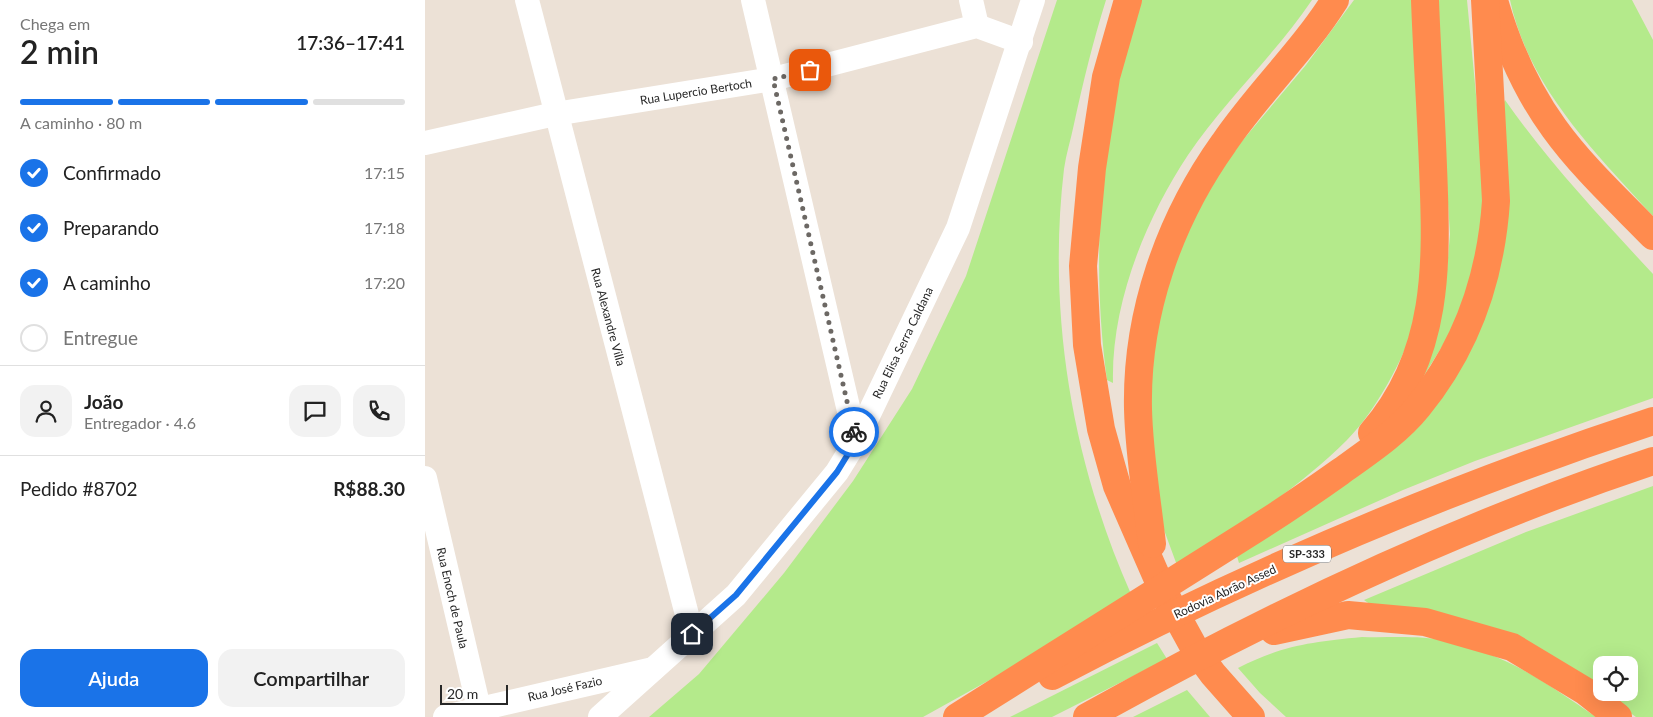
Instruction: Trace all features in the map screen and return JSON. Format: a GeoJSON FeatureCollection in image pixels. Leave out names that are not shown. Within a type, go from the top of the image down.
{"type":"FeatureCollection","features":[{"type":"Feature","properties":{"kind":"highway"},"geometry":{"type":"LineString","coordinates":[[1128,0],[1106,77],[1092,168],[1083,266],[1087,346],[1101,429],[1117,486],[1155,568],[1162,589],[1196,651],[1213,674],[1251,717]]}},
{"type":"Feature","properties":{"kind":"highway"},"geometry":{"type":"LineString","coordinates":[[1155,568],[1138,408],[1141,354],[1150,303],[1164,255],[1184,206],[1225,141],[1322,20],[1335,0]]}},
{"type":"Feature","properties":{"kind":"highway"},"geometry":{"type":"LineString","coordinates":[[1335,475],[1394,404],[1408,378],[1423,337],[1433,295],[1435,227],[1425,0]]}},
{"type":"Feature","properties":{"kind":"highway"},"geometry":{"type":"LineString","coordinates":[[957,717],[1290,507],[1373,449],[1418,407],[1455,353],[1481,290],[1494,234],[1496,201],[1485,0]]}},
{"type":"Feature","properties":{"kind":"highway"},"geometry":{"type":"LineString","coordinates":[[1494,0],[1507,42],[1534,97],[1554,129],[1653,236]]}},
{"type":"Feature","properties":{"kind":"highway","name":"Rodovia Abrão Assed"},"geometry":{"type":"LineString","coordinates":[[973,717],[1114,643],[1354,532],[1510,470],[1653,421]]}},
{"type":"Feature","properties":{"kind":"highway"},"geometry":{"type":"LineString","coordinates":[[1087,717],[1226,641],[1465,531],[1593,481],[1653,461]]}},
{"type":"Feature","properties":{"kind":"highway"},"geometry":{"type":"LineString","coordinates":[[1226,641],[1348,615],[1425,622],[1512,648],[1577,686],[1619,717]]}},
{"type":"Feature","properties":{"kind":"street","name":"Rua Alexandre Villa"},"geometry":{"type":"LineString","coordinates":[[527,0],[555,114],[692,634]]}},
{"type":"Feature","properties":{"kind":"street"},"geometry":{"type":"LineString","coordinates":[[753,0],[773,79],[856,441]]}},
{"type":"Feature","properties":{"kind":"street"},"geometry":{"type":"LineString","coordinates":[[971,0],[977,26],[1021,42]]}},
{"type":"Feature","properties":{"kind":"street","name":"Rua Elisa Serra Caldana"},"geometry":{"type":"LineString","coordinates":[[600,717],[736,595],[837,472],[856,441],[958,228],[1021,42],[1033,0]]}},
{"type":"Feature","properties":{"kind":"street","name":"Rua Lupercio Bertoch"},"geometry":{"type":"LineString","coordinates":[[425,143],[555,114],[773,79],[977,26]]}},
{"type":"Feature","properties":{"kind":"street","name":"Rua Enoch de Paula"},"geometry":{"type":"LineString","coordinates":[[425,478],[479,713]]}},
{"type":"Feature","properties":{"kind":"street","name":"Rua José Fazio"},"geometry":{"type":"LineString","coordinates":[[445,717],[479,713],[656,668]]}},
{"type":"Feature","properties":{"kind":"green space"},"geometry":{"type":"Polygon","coordinates":[[[1057,0],[1106,0],[1065,163],[1060,223],[1059,278],[1062,332],[1069,386],[1079,439],[1093,492],[1110,544],[1131,594],[1049,647],[923,717],[649,717],[699,674],[784,573],[853,481],[912,389],[966,276],[1057,0]]]}},
{"type":"Feature","properties":{"kind":"green space"},"geometry":{"type":"Polygon","coordinates":[[[1142,0],[1312,0],[1282,40],[1202,135],[1172,180],[1145,235],[1125,293],[1114,353],[1113,383],[1107,380],[1099,285],[1102,188],[1116,92],[1142,0]]]}},
{"type":"Feature","properties":{"kind":"green space"},"geometry":{"type":"Polygon","coordinates":[[[1354,0],[1412,0],[1428,228],[1427,266],[1417,319],[1402,356],[1382,394],[1359,427],[1347,440],[1287,492],[1178,568],[1164,530],[1147,442],[1157,314],[1187,231],[1227,159],[1306,65],[1354,0]]]}},
{"type":"Feature","properties":{"kind":"green space"},"geometry":{"type":"Polygon","coordinates":[[[1435,0],[1467,0],[1484,179],[1484,218],[1462,314],[1417,387],[1447,270],[1450,234],[1435,0]]]}},
{"type":"Feature","properties":{"kind":"green space"},"geometry":{"type":"Polygon","coordinates":[[[1510,0],[1632,0],[1653,40],[1653,216],[1587,143],[1548,90],[1532,62],[1519,32],[1510,0]]]}},
{"type":"Feature","properties":{"kind":"green space"},"geometry":{"type":"Polygon","coordinates":[[[1505,100],[1557,168],[1653,274],[1653,398],[1475,461],[1403,490],[1239,563],[1236,553],[1297,513],[1486,313],[1498,275],[1504,241],[1502,107],[1505,100]]]}},
{"type":"Feature","properties":{"kind":"green space"},"geometry":{"type":"Polygon","coordinates":[[[1653,486],[1653,717],[1636,717],[1613,701],[1638,701],[1638,656],[1593,656],[1593,689],[1374,607],[1364,600],[1526,532],[1653,486]]]}},
{"type":"Feature","properties":{"kind":"green space"},"geometry":{"type":"Polygon","coordinates":[[[1362,637],[1426,638],[1468,647],[1525,671],[1596,717],[1286,717],[1260,693],[1238,668],[1284,649],[1362,637]]]}},
{"type":"Feature","properties":{"kind":"green space"},"geometry":{"type":"Polygon","coordinates":[[[1157,643],[1167,659],[1052,717],[1010,717],[1157,643]]]}},
{"type":"Feature","properties":{"kind":"green space"},"geometry":{"type":"Polygon","coordinates":[[[1187,690],[1210,717],[1133,717],[1187,690]]]}},
{"type":"Feature","properties":{"kind":"way so far"},"geometry":{"type":"LineString","coordinates":[[810,70],[773,79],[854,432]]}},
{"type":"Feature","properties":{"kind":"route"},"geometry":{"type":"LineString","coordinates":[[692,634],[736,595],[837,472],[856,441],[854,432]]}}]}
